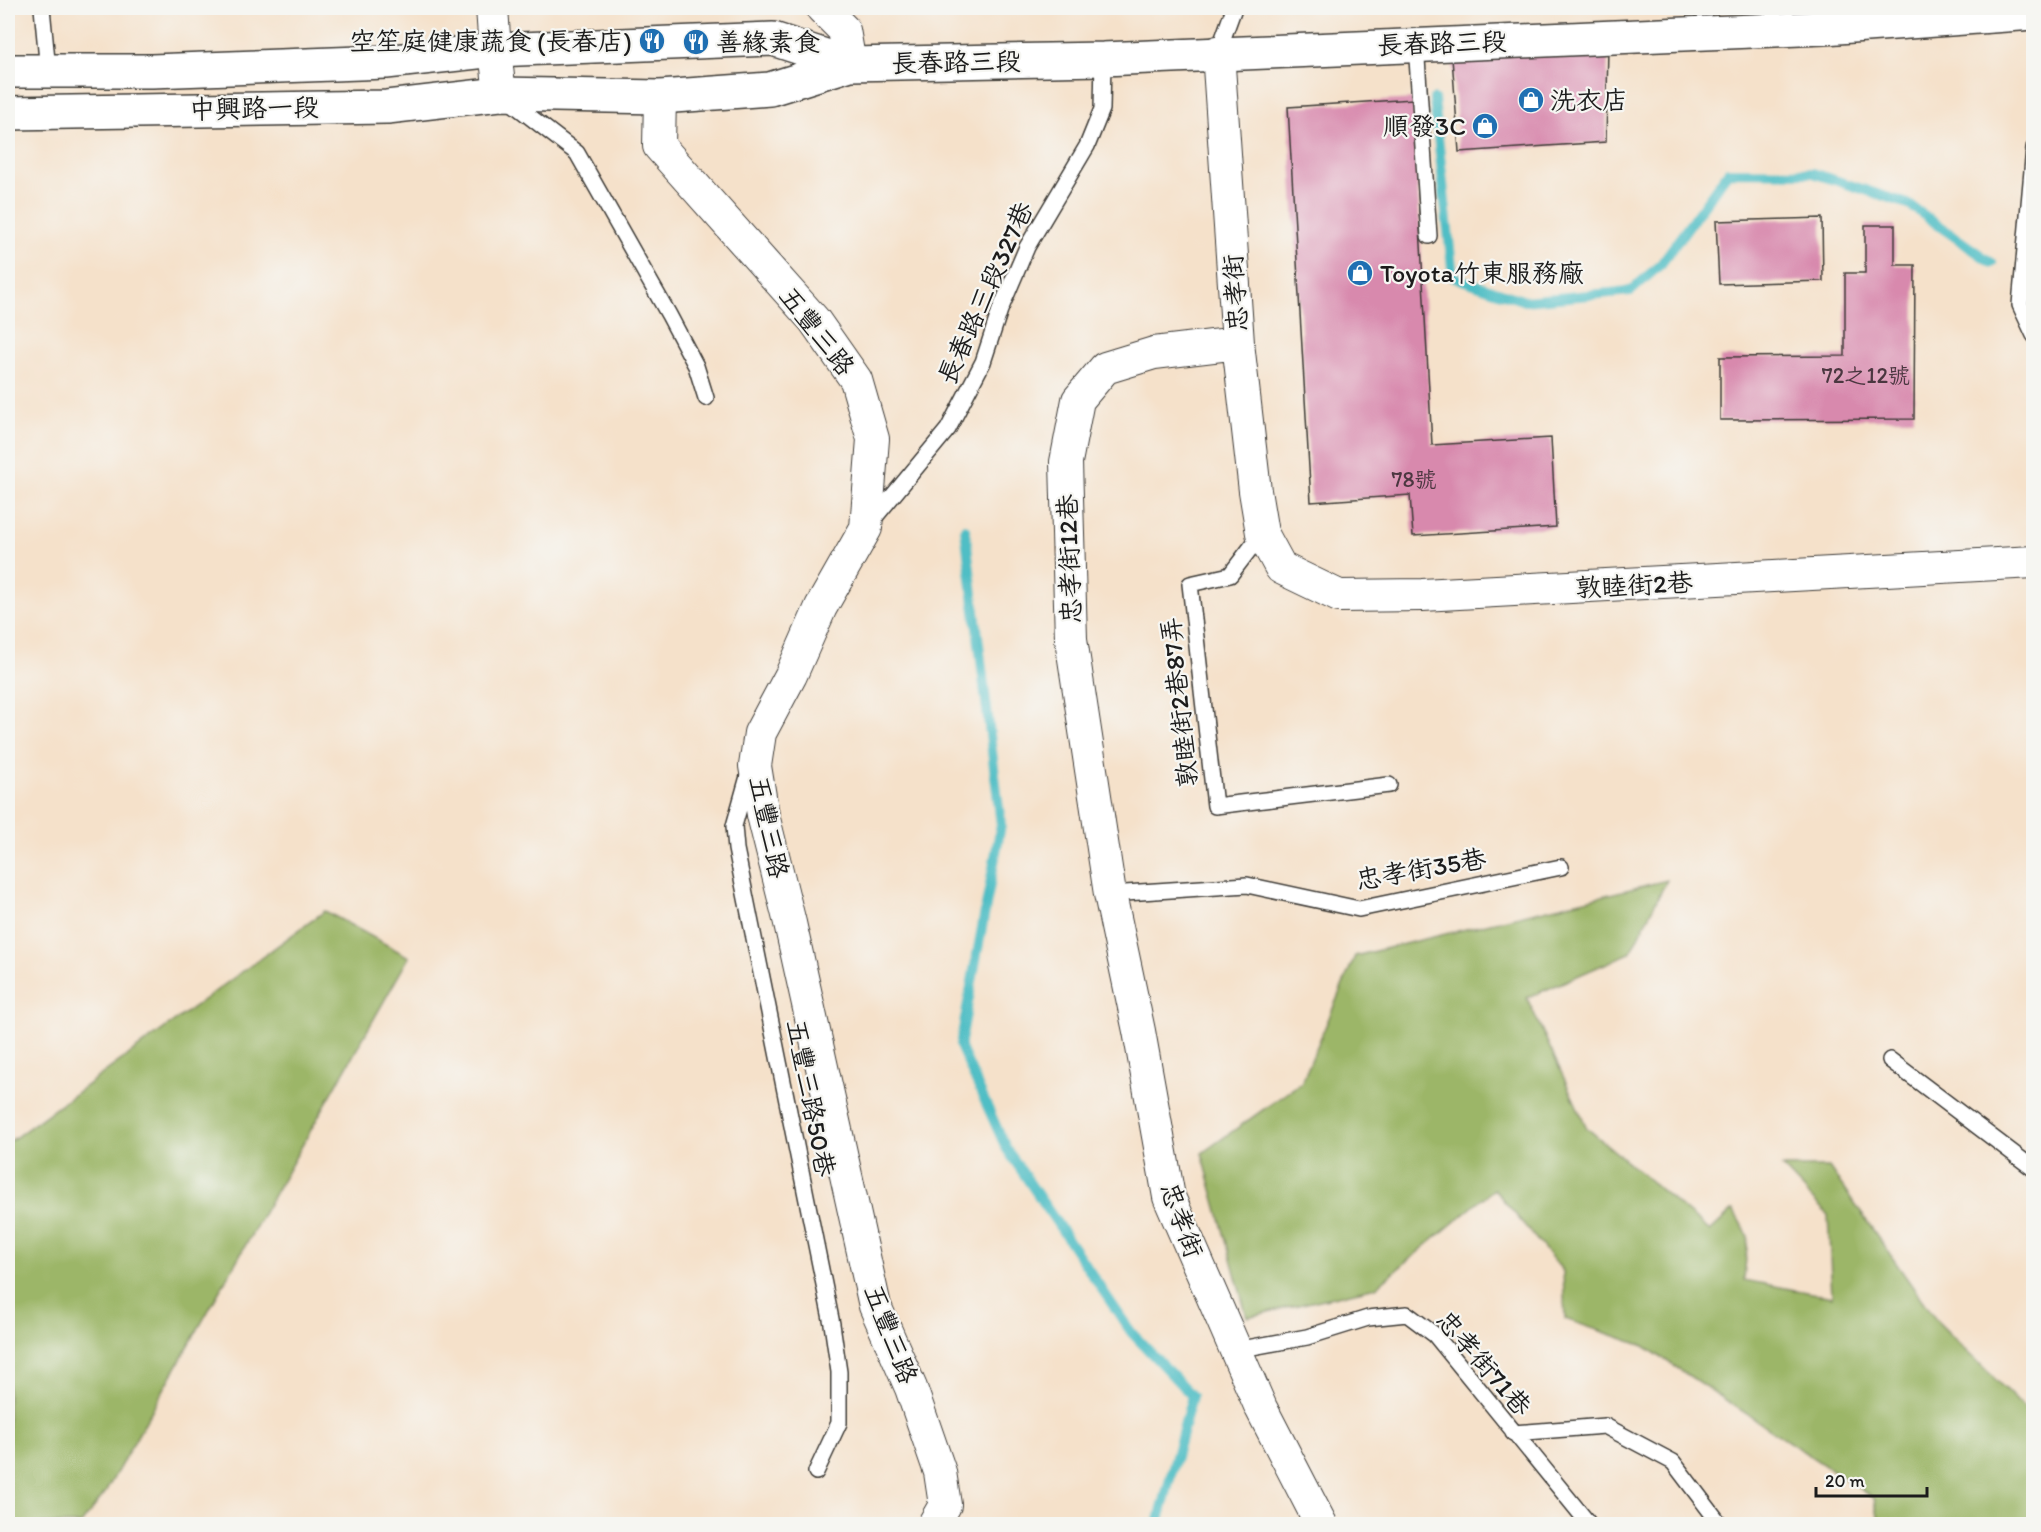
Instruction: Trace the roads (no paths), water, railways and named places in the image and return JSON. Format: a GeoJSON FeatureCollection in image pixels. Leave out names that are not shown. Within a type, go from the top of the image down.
{"type":"FeatureCollection","features":[{"type":"Feature","properties":{"kind":"main road","name":"長春路三段"},"geometry":{"type":"LineString","coordinates":[[500,94],[660,97],[770,89],[850,64],[1102,59],[1416,44],[1823,18],[2034,14]]}},
{"type":"Feature","properties":{"kind":"main road","name":"長春路三段"},"geometry":{"type":"LineString","coordinates":[[495,50],[773,39],[850,64]]}},
{"type":"Feature","properties":{"kind":"main road","name":"中興路一段"},"geometry":{"type":"LineString","coordinates":[[8,71],[152,71],[386,62],[495,50]]}},
{"type":"Feature","properties":{"kind":"main road","name":"中興路一段"},"geometry":{"type":"LineString","coordinates":[[8,113],[387,106],[500,94]]}},
{"type":"Feature","properties":{"kind":"street"},"geometry":{"type":"LineString","coordinates":[[492,8],[500,94]]}},
{"type":"Feature","properties":{"kind":"street"},"geometry":{"type":"LineString","coordinates":[[822,8],[844,30],[850,64]]}},
{"type":"Feature","properties":{"kind":"street","name":"忠孝街"},"geometry":{"type":"LineString","coordinates":[[1218,52],[1238,343],[1262,533]]}},
{"type":"Feature","properties":{"kind":"street","name":"五豐三路"},"geometry":{"type":"LineString","coordinates":[[660,97],[659,146],[814,320],[856,380],[873,439],[866,528],[821,607],[791,675],[760,733],[755,766],[763,815],[790,923],[875,1306],[911,1388],[940,1472],[945,1505],[934,1524]]}},
{"type":"Feature","properties":{"kind":"street","name":"忠孝街12巷"},"geometry":{"type":"LineString","coordinates":[[1110,894],[1071,639],[1066,462],[1078,400],[1105,368],[1154,353],[1238,343]]}},
{"type":"Feature","properties":{"kind":"street","name":"敦睦街2巷"},"geometry":{"type":"LineString","coordinates":[[1262,533],[1281,568],[1339,596],[1422,595],[2034,562]]}},
{"type":"Feature","properties":{"kind":"street","name":"忠孝街"},"geometry":{"type":"LineString","coordinates":[[1110,894],[1139,1031],[1169,1197],[1261,1408],[1321,1524]]}},
{"type":"Feature","properties":{"kind":"lane"},"geometry":{"type":"LineString","coordinates":[[42,8],[48,71]]}},
{"type":"Feature","properties":{"kind":"lane"},"geometry":{"type":"LineString","coordinates":[[1218,52],[1234,8]]}},
{"type":"Feature","properties":{"kind":"lane"},"geometry":{"type":"LineString","coordinates":[[1416,44],[1429,236]]}},
{"type":"Feature","properties":{"kind":"lane","name":"長春路三段327巷"},"geometry":{"type":"LineString","coordinates":[[866,528],[948,429],[983,362],[1000,310],[1027,247],[1087,146],[1102,109],[1102,59]]}},
{"type":"Feature","properties":{"kind":"lane"},"geometry":{"type":"LineString","coordinates":[[500,94],[577,153],[696,366],[706,398]]}},
{"type":"Feature","properties":{"kind":"lane"},"geometry":{"type":"LineString","coordinates":[[2034,148],[2020,305],[2034,335]]}},
{"type":"Feature","properties":{"kind":"lane","name":"敦睦街2巷87弄"},"geometry":{"type":"LineString","coordinates":[[1262,533],[1230,575],[1190,584],[1215,806],[1389,785]]}},
{"type":"Feature","properties":{"kind":"lane","name":"五豐三路50巷"},"geometry":{"type":"LineString","coordinates":[[760,733],[734,826],[739,861],[832,1324],[838,1372],[839,1424],[816,1472]]}},
{"type":"Feature","properties":{"kind":"lane","name":"忠孝街35巷"},"geometry":{"type":"LineString","coordinates":[[1110,894],[1247,885],[1359,909],[1561,867]]}},
{"type":"Feature","properties":{"kind":"lane"},"geometry":{"type":"LineString","coordinates":[[1890,1060],[2034,1169]]}},
{"type":"Feature","properties":{"kind":"lane","name":"忠孝街71巷"},"geometry":{"type":"LineString","coordinates":[[1236,1350],[1307,1337],[1368,1318],[1407,1314],[1435,1335],[1588,1524]]}},
{"type":"Feature","properties":{"kind":"lane"},"geometry":{"type":"LineString","coordinates":[[1513,1433],[1605,1426],[1673,1462],[1720,1524]]}},
{"type":"Feature","properties":{"kind":"waterway"},"geometry":{"type":"LineString","coordinates":[[1434,99],[1453,277],[1525,301],[1631,291],[1661,264],[1728,172],[1813,173],[1908,204],[1992,263]]}},
{"type":"Feature","properties":{"kind":"waterway"},"geometry":{"type":"LineString","coordinates":[[965,529],[1001,825],[960,1046],[1006,1148],[1131,1332],[1192,1396],[1158,1524]]}},
{"type":"Feature","properties":{"kind":"place","name":"空笙庭健康蔬食 (長春店)"},"geometry":{"type":"Point","coordinates":[652,41]}},
{"type":"Feature","properties":{"kind":"place","name":"善緣素食"},"geometry":{"type":"Point","coordinates":[696,42]}},
{"type":"Feature","properties":{"kind":"place","name":"洗衣店"},"geometry":{"type":"Point","coordinates":[1531,100]}},
{"type":"Feature","properties":{"kind":"place","name":"順發3C"},"geometry":{"type":"Point","coordinates":[1485,126]}},
{"type":"Feature","properties":{"kind":"place","name":"Toyota竹東服務廠"},"geometry":{"type":"Point","coordinates":[1360,273]}}]}
